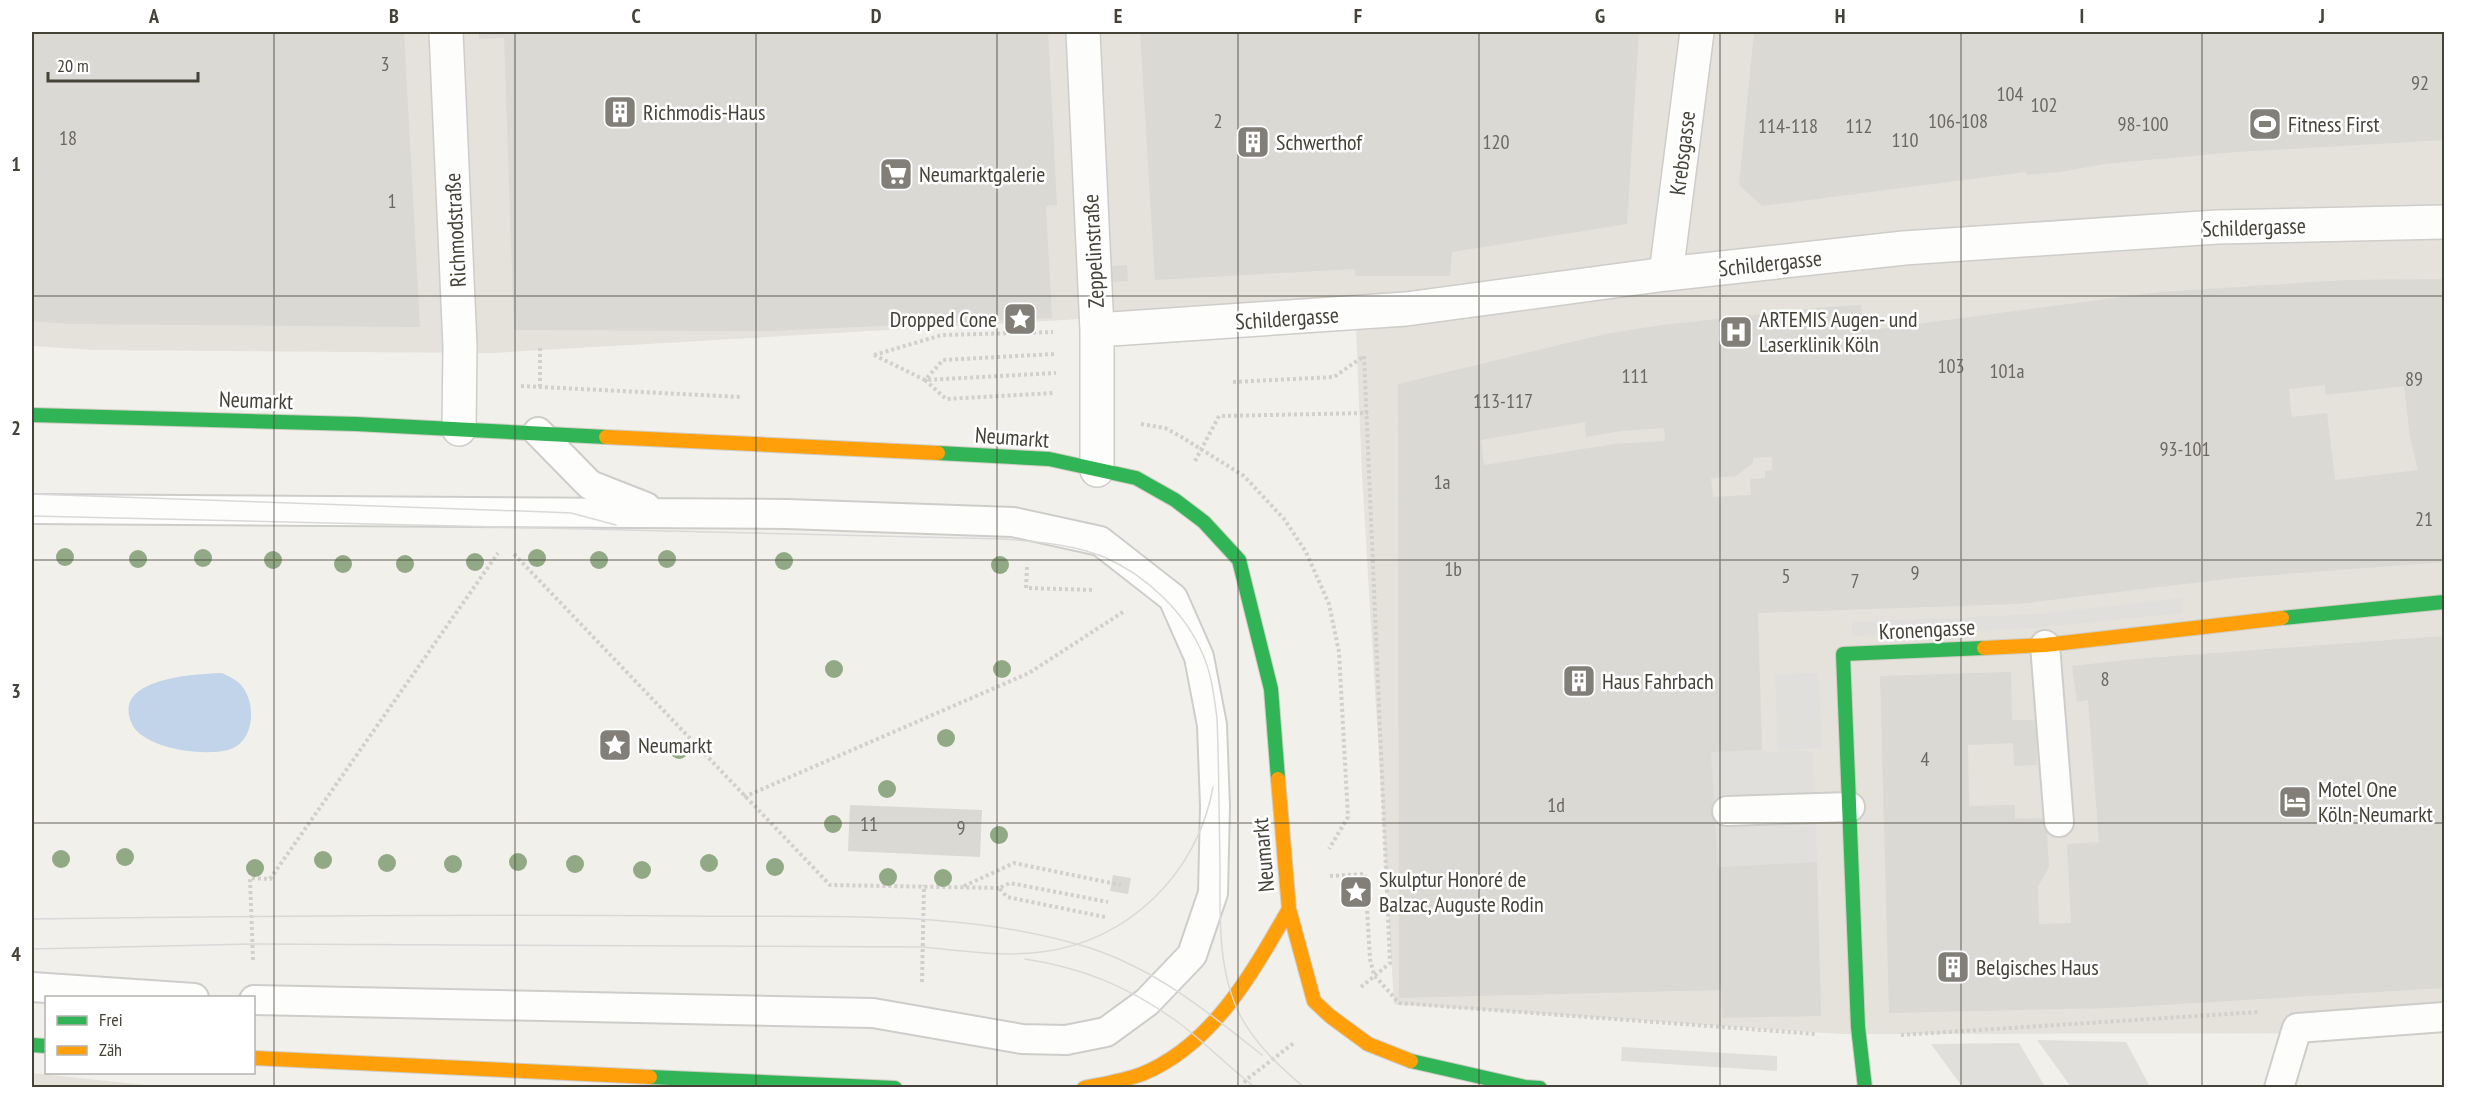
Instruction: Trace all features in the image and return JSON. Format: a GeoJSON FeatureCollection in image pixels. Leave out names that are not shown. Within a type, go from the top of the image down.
{"type":"FeatureCollection","features":[{"type":"Feature","properties":{"kind":"main road","name":"Neumarkt"},"geometry":{"type":"LineString","coordinates":[[32,415],[356,424],[1049,459],[1136,478],[1175,501],[1204,522],[1239,560],[1271,689],[1289,909],[1314,1001],[1368,1044],[1421,1065],[1525,1087],[1540,1088]]}},
{"type":"Feature","properties":{"kind":"main road","name":"Kronengasse"},"geometry":{"type":"LineString","coordinates":[[1866,1088],[1858,1027],[1843,654],[2045,645],[2241,622],[2445,602]]}},
{"type":"Feature","properties":{"kind":"main road"},"geometry":{"type":"LineString","coordinates":[[1084,1088],[1146,1072],[1211,1026],[1233,1000],[1289,909]]}},
{"type":"Feature","properties":{"kind":"main road"},"geometry":{"type":"LineString","coordinates":[[255,1058],[599,1081],[895,1088]]}},
{"type":"Feature","properties":{"kind":"street","name":"Richmodstraße"},"geometry":{"type":"LineString","coordinates":[[446,32],[460,346],[459,429]]}},
{"type":"Feature","properties":{"kind":"street","name":"Zeppelinstraße"},"geometry":{"type":"LineString","coordinates":[[1083,32],[1097,330],[1097,470]]}},
{"type":"Feature","properties":{"kind":"street","name":"Krebsgasse"},"geometry":{"type":"LineString","coordinates":[[1666,274],[1697,32]]}},
{"type":"Feature","properties":{"kind":"street","name":"Schildergasse"},"geometry":{"type":"LineString","coordinates":[[1097,330],[1362,313],[1666,274],[1904,248],[2171,230],[2445,222]]}},
{"type":"Feature","properties":{"kind":"lane"},"geometry":{"type":"LineString","coordinates":[[538,432],[590,485],[647,507],[702,514]]}},
{"type":"Feature","properties":{"kind":"lane"},"geometry":{"type":"LineString","coordinates":[[32,508],[702,514],[1013,522],[1100,541],[1173,598],[1199,657],[1212,725],[1215,806],[1213,893],[1192,955],[1148,1002],[1106,1032],[1066,1040],[1022,1039],[873,1013],[255,1000]]}},
{"type":"Feature","properties":{"kind":"lane"},"geometry":{"type":"LineString","coordinates":[[2045,645],[2059,822]]}},
{"type":"Feature","properties":{"kind":"lane"},"geometry":{"type":"LineString","coordinates":[[1727,811],[1850,807]]}},
{"type":"Feature","properties":{"kind":"lane"},"geometry":{"type":"LineString","coordinates":[[32,987],[165,996]]}},
{"type":"Feature","properties":{"kind":"lane"},"geometry":{"type":"LineString","coordinates":[[2279,1088],[2297,1028],[2445,1017]]}},
{"type":"Feature","properties":{"kind":"path"},"geometry":{"type":"LineString","coordinates":[[1319,876],[1365,874],[1370,959],[1374,975],[1390,963],[1362,313]]}},
{"type":"Feature","properties":{"kind":"path"},"geometry":{"type":"LineString","coordinates":[[1058,392],[946,399],[925,380],[874,355],[942,335],[1097,330]]}},
{"type":"Feature","properties":{"kind":"path"},"geometry":{"type":"LineString","coordinates":[[925,380],[943,360],[1055,354]]}},
{"type":"Feature","properties":{"kind":"path"},"geometry":{"type":"LineString","coordinates":[[1233,382],[1334,376],[1364,356]]}},
{"type":"Feature","properties":{"kind":"path"},"geometry":{"type":"LineString","coordinates":[[925,380],[1056,373]]}},
{"type":"Feature","properties":{"kind":"path"},"geometry":{"type":"LineString","coordinates":[[1202,448],[1219,416],[1368,413]]}},
{"type":"Feature","properties":{"kind":"path"},"geometry":{"type":"LineString","coordinates":[[253,963],[250,878],[270,879],[504,544]]}},
{"type":"Feature","properties":{"kind":"path"},"geometry":{"type":"LineString","coordinates":[[512,553],[830,885],[999,888],[1010,883],[1108,903]]}},
{"type":"Feature","properties":{"kind":"path"},"geometry":{"type":"LineString","coordinates":[[1027,565],[1026,588],[1102,591]]}},
{"type":"Feature","properties":{"kind":"path"},"geometry":{"type":"LineString","coordinates":[[744,797],[1029,673],[1124,611]]}},
{"type":"Feature","properties":{"kind":"path"},"geometry":{"type":"LineString","coordinates":[[963,886],[1014,863],[1121,885]]}},
{"type":"Feature","properties":{"kind":"path"},"geometry":{"type":"LineString","coordinates":[[999,888],[1007,897],[1105,917]]}},
{"type":"Feature","properties":{"kind":"path"},"geometry":{"type":"LineString","coordinates":[[1241,1088],[1270,1061],[1330,1016]]}},
{"type":"Feature","properties":{"kind":"shaded area"},"geometry":{"type":"Polygon","coordinates":[[[32,32],[2444,32],[2444,1033],[1841,1034],[1394,1004],[1362,475],[1355,303],[492,353],[95,350],[32,346],[32,32]]]}},
{"type":"Feature","properties":{"kind":"shaded area"},"geometry":{"type":"Polygon","coordinates":[[[2182,598],[2183,613],[2034,628],[1852,636],[1852,622],[2038,614],[2182,598]]]}},
{"type":"Feature","properties":{"kind":"shaded area"},"geometry":{"type":"Polygon","coordinates":[[[1818,673],[1822,748],[1778,750],[1775,675],[1818,673]]]}},
{"type":"Feature","properties":{"kind":"shaded area"},"geometry":{"type":"Polygon","coordinates":[[[1762,750],[1765,752],[1813,751],[1817,862],[1718,867],[1711,752],[1762,750]]]}},
{"type":"Feature","properties":{"kind":"shaded area"},"geometry":{"type":"Polygon","coordinates":[[[2037,1040],[2126,1042],[2150,1087],[2071,1087],[2037,1040]]]}},
{"type":"Feature","properties":{"kind":"shaded area"},"geometry":{"type":"Polygon","coordinates":[[[2019,1043],[2044,1085],[1961,1085],[1931,1044],[2019,1043]]]}},
{"type":"Feature","properties":{"kind":"shaded area"},"geometry":{"type":"Polygon","coordinates":[[[1622,1047],[1777,1056],[1777,1071],[1621,1061],[1622,1047]]]}},
{"type":"Feature","properties":{"kind":"shaded area"},"geometry":{"type":"Polygon","coordinates":[[[32,1073],[164,1087],[32,1087],[32,1073]]]}},
{"type":"Feature","properties":{"kind":"water"},"geometry":{"type":"Polygon","coordinates":[[[222,673],[239,683],[250,702],[251,722],[244,739],[237,746],[228,750],[201,752],[164,746],[143,736],[130,721],[130,702],[137,693],[149,685],[180,677],[222,673]]]}},
{"type":"Feature","properties":{"kind":"building"},"geometry":{"type":"Polygon","coordinates":[[[32,32],[404,32],[420,327],[70,324],[32,321],[32,32]]]}},
{"type":"Feature","properties":{"kind":"building"},"geometry":{"type":"Polygon","coordinates":[[[479,32],[1048,32],[1057,205],[1046,206],[1052,318],[770,331],[514,330],[504,38],[479,39],[479,32]]]}},
{"type":"Feature","properties":{"kind":"building"},"geometry":{"type":"Polygon","coordinates":[[[1140,32],[1639,32],[1627,224],[1452,252],[1450,276],[1355,276],[1355,269],[1155,280],[1140,32]]]}},
{"type":"Feature","properties":{"kind":"building"},"geometry":{"type":"Polygon","coordinates":[[[1754,32],[2444,32],[2444,140],[2237,152],[2105,164],[2060,172],[2027,175],[2026,172],[1762,206],[1739,185],[1754,32]]]}},
{"type":"Feature","properties":{"kind":"building"},"geometry":{"type":"Polygon","coordinates":[[[1127,265],[1128,281],[1111,282],[1110,266],[1127,265]]]}},
{"type":"Feature","properties":{"kind":"building"},"geometry":{"type":"Polygon","coordinates":[[[2444,279],[2444,562],[2235,578],[2017,604],[1758,613],[1762,750],[1711,752],[1718,867],[1817,862],[1821,1016],[1722,1018],[1721,990],[1399,998],[1398,384],[1605,334],[1662,325],[1816,308],[1861,305],[1864,331],[2160,292],[2346,280],[2444,279]],[[2325,385],[2289,389],[2290,401],[2292,417],[2327,413],[2335,480],[2418,470],[2410,438],[2404,386],[2326,395],[2325,385]],[[1585,422],[1481,440],[1484,465],[1614,444],[1665,441],[1664,428],[1621,431],[1586,437],[1585,422]],[[1772,457],[1753,458],[1753,463],[1736,476],[1711,478],[1713,497],[1751,495],[1750,479],[1765,478],[1765,471],[1772,470],[1772,457]]]}},
{"type":"Feature","properties":{"kind":"building"},"geometry":{"type":"Polygon","coordinates":[[[2444,636],[2444,988],[2112,1008],[1889,1013],[1880,676],[2011,672],[2012,720],[2036,720],[2037,765],[2014,766],[2013,743],[1968,745],[1969,806],[2015,805],[2015,819],[2046,818],[2049,866],[2038,887],[2039,924],[2071,923],[2067,844],[2099,842],[2088,700],[2077,702],[2072,666],[2135,659],[2444,636]]]}},
{"type":"Feature","properties":{"kind":"building"},"geometry":{"type":"Polygon","coordinates":[[[850,805],[982,810],[980,857],[848,851],[850,805]]]}},
{"type":"Feature","properties":{"kind":"building"},"geometry":{"type":"Polygon","coordinates":[[[1113,875],[1131,878],[1128,894],[1110,891],[1113,875]]]}},
{"type":"Feature","properties":{"kind":"tram line"},"geometry":{"type":"LineString","coordinates":[[32,494],[571,513],[616,525]]}},
{"type":"Feature","properties":{"kind":"tram line"},"geometry":{"type":"LineString","coordinates":[[32,516],[1004,539],[1067,546],[1104,557],[1135,574],[1163,597],[1196,639],[1206,663],[1217,718],[1220,923],[1228,981],[1233,1000],[1254,1037],[1278,1064],[1305,1088]]}},
{"type":"Feature","properties":{"kind":"tram line"},"geometry":{"type":"LineString","coordinates":[[32,949],[252,944],[923,947],[997,954],[1041,952],[1073,946],[1102,934],[1130,918],[1154,898],[1175,874],[1192,848],[1205,818],[1213,787]]}},
{"type":"Feature","properties":{"kind":"tram line"},"geometry":{"type":"LineString","coordinates":[[32,919],[527,915],[843,916],[993,926],[1042,935],[1090,948],[1138,968],[1181,994],[1262,1055]]}},
{"type":"Feature","properties":{"kind":"tram line"},"geometry":{"type":"LineString","coordinates":[[1025,959],[1085,973],[1139,997],[1186,1028],[1256,1088]]}},
{"type":"Feature","properties":{"kind":"traffic: fast"},"geometry":{"type":"LineString","coordinates":[[32,415],[356,424],[606,437]]}},
{"type":"Feature","properties":{"kind":"traffic: fast"},"geometry":{"type":"LineString","coordinates":[[938,453],[1049,459],[1136,478],[1175,500],[1204,522],[1239,560],[1271,689],[1278,779]]}},
{"type":"Feature","properties":{"kind":"traffic: fast"},"geometry":{"type":"LineString","coordinates":[[2282,618],[2444,602]]}},
{"type":"Feature","properties":{"kind":"traffic: fast"},"geometry":{"type":"LineString","coordinates":[[1865,1088],[1858,1027],[1843,654],[1984,648]]}},
{"type":"Feature","properties":{"kind":"traffic: fast"},"geometry":{"type":"LineString","coordinates":[[32,1045],[45,1046]]}},
{"type":"Feature","properties":{"kind":"traffic: fast"},"geometry":{"type":"LineString","coordinates":[[1411,1061],[1525,1087],[1540,1088]]}},
{"type":"Feature","properties":{"kind":"traffic: fast"},"geometry":{"type":"LineString","coordinates":[[650,1077],[895,1088]]}},
{"type":"Feature","properties":{"kind":"traffic: slow"},"geometry":{"type":"LineString","coordinates":[[606,437],[938,453]]}},
{"type":"Feature","properties":{"kind":"traffic: slow"},"geometry":{"type":"LineString","coordinates":[[1984,648],[2045,645],[2282,618]]}},
{"type":"Feature","properties":{"kind":"traffic: slow"},"geometry":{"type":"LineString","coordinates":[[1278,779],[1289,909],[1314,1001],[1368,1044],[1411,1061]]}},
{"type":"Feature","properties":{"kind":"traffic: slow"},"geometry":{"type":"LineString","coordinates":[[1084,1088],[1142,1074],[1167,1061],[1190,1045],[1229,1004],[1261,957],[1289,909]]}},
{"type":"Feature","properties":{"kind":"traffic: slow"},"geometry":{"type":"LineString","coordinates":[[255,1058],[650,1077]]}},
{"type":"Feature","properties":{"kind":"place","name":"Richmodis-Haus"},"geometry":{"type":"Point","coordinates":[620,112]}},
{"type":"Feature","properties":{"kind":"place","name":"Fitness First"},"geometry":{"type":"Point","coordinates":[2265,124]}},
{"type":"Feature","properties":{"kind":"place","name":"Schwerthof"},"geometry":{"type":"Point","coordinates":[1253,142]}},
{"type":"Feature","properties":{"kind":"place","name":"Neumarktgalerie"},"geometry":{"type":"Point","coordinates":[896,174]}},
{"type":"Feature","properties":{"kind":"place","name":"Dropped Cone"},"geometry":{"type":"Point","coordinates":[1020,319]}},
{"type":"Feature","properties":{"kind":"place","name":"ARTEMIS Augen- und Laserklinik Köln"},"geometry":{"type":"Point","coordinates":[1736,332]}},
{"type":"Feature","properties":{"kind":"place","name":"Haus Fahrbach"},"geometry":{"type":"Point","coordinates":[1579,681]}},
{"type":"Feature","properties":{"kind":"place","name":"Neumarkt"},"geometry":{"type":"Point","coordinates":[615,745]}},
{"type":"Feature","properties":{"kind":"place","name":"Motel One Köln-Neumarkt"},"geometry":{"type":"Point","coordinates":[2295,802]}},
{"type":"Feature","properties":{"kind":"place","name":"Skulptur Honoré de Balzac, Auguste Rodin"},"geometry":{"type":"Point","coordinates":[1356,892]}},
{"type":"Feature","properties":{"kind":"place","name":"Belgisches Haus"},"geometry":{"type":"Point","coordinates":[1953,967]}}]}
